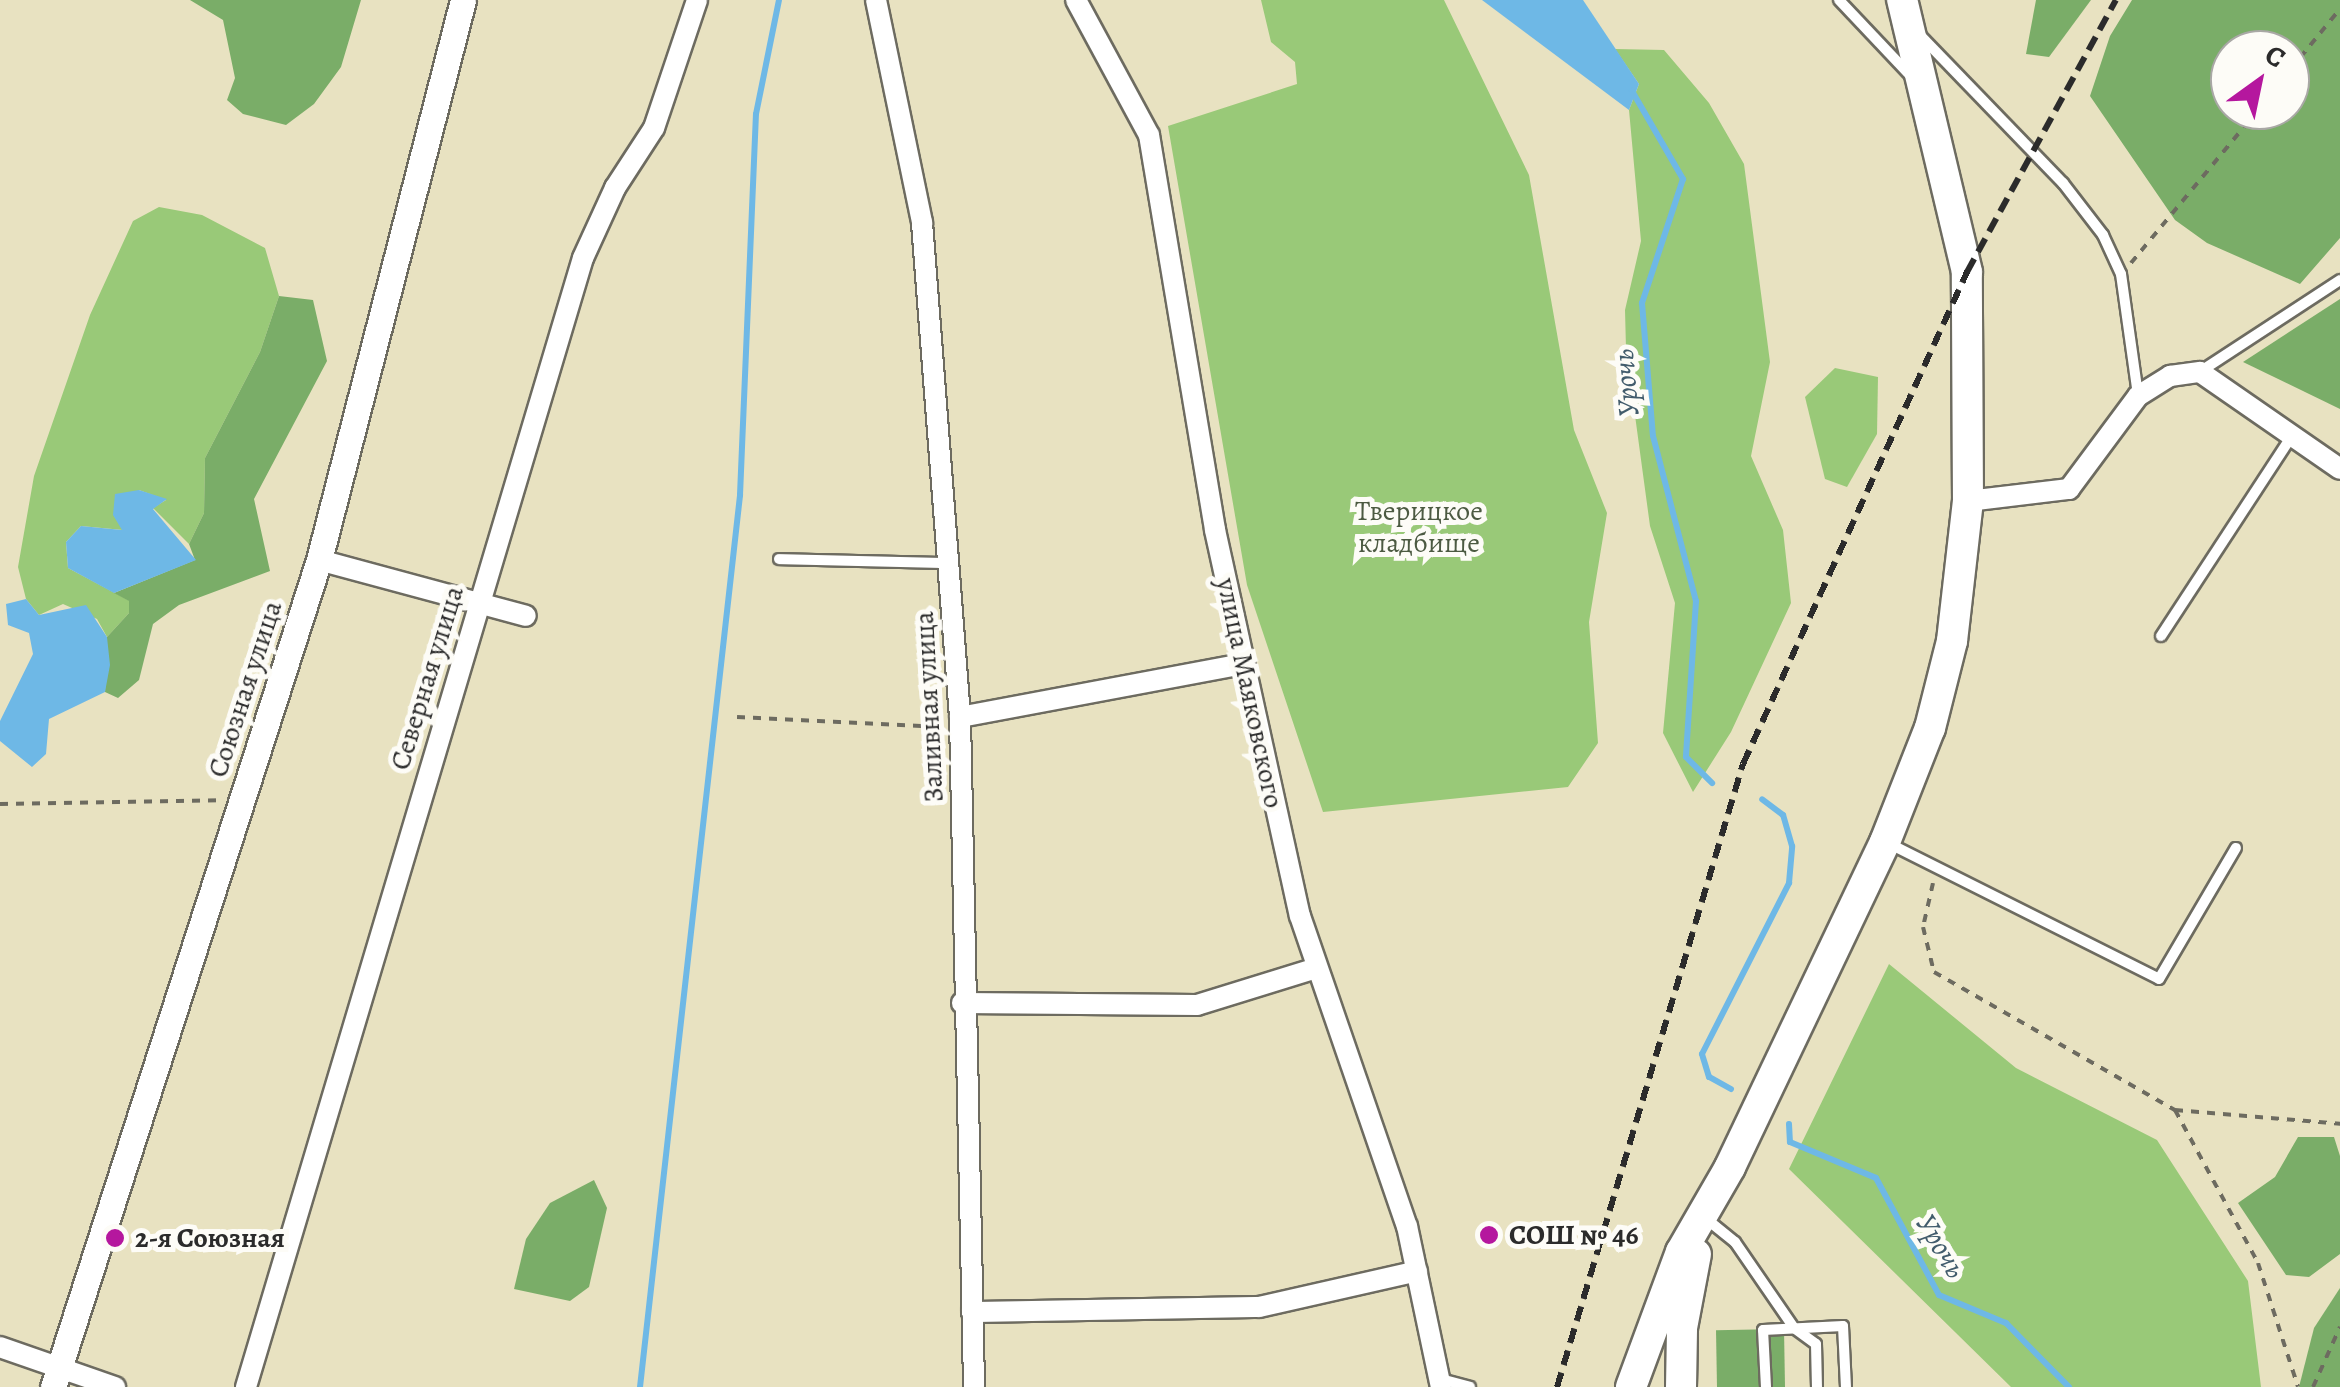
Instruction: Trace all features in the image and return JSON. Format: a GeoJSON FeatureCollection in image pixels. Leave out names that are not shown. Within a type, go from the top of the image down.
{"type":"FeatureCollection","features":[{"type":"Feature","properties":{"kind":"main road"},"geometry":{"type":"LineString","coordinates":[[1631,1387],[1681,1252],[1703,1217],[1885,842],[1930,728],[1952,642],[1968,501],[1967,272],[1905,11]]}},
{"type":"Feature","properties":{"kind":"main road"},"geometry":{"type":"LineString","coordinates":[[1680,1387],[1682,1328],[1703,1217]]}},
{"type":"Feature","properties":{"kind":"street","name":"Союзная улица"},"geometry":{"type":"LineString","coordinates":[[56,1377],[319,560],[463,0]]}},
{"type":"Feature","properties":{"kind":"street","name":"Северная улица"},"geometry":{"type":"LineString","coordinates":[[246,1387],[583,258],[615,188],[654,128],[698,0]]}},
{"type":"Feature","properties":{"kind":"street","name":"Заливная улица"},"geometry":{"type":"LineString","coordinates":[[876,0],[922,224],[949,562],[960,723],[962,1002],[974,1387]]}},
{"type":"Feature","properties":{"kind":"street","name":"улица Маяковского"},"geometry":{"type":"LineString","coordinates":[[1080,1],[1149,135],[1243,664],[1314,969],[1407,1226],[1441,1383]]}},
{"type":"Feature","properties":{"kind":"street"},"geometry":{"type":"LineString","coordinates":[[1968,501],[2068,489],[2138,396],[2170,376],[2200,372],[2340,469]]}},
{"type":"Feature","properties":{"kind":"street"},"geometry":{"type":"LineString","coordinates":[[319,560],[479,598],[526,616]]}},
{"type":"Feature","properties":{"kind":"street"},"geometry":{"type":"LineString","coordinates":[[960,723],[1243,664]]}},
{"type":"Feature","properties":{"kind":"street"},"geometry":{"type":"LineString","coordinates":[[962,1002],[1197,1005],[1314,969]]}},
{"type":"Feature","properties":{"kind":"street"},"geometry":{"type":"LineString","coordinates":[[972,1312],[1259,1307],[1417,1272]]}},
{"type":"Feature","properties":{"kind":"street"},"geometry":{"type":"LineString","coordinates":[[0,1347],[56,1377],[115,1387]]}},
{"type":"Feature","properties":{"kind":"lane"},"geometry":{"type":"LineString","coordinates":[[1839,0],[1926,92]]}},
{"type":"Feature","properties":{"kind":"lane"},"geometry":{"type":"LineString","coordinates":[[1905,11],[2062,183],[2103,236],[2121,274],[2138,396]]}},
{"type":"Feature","properties":{"kind":"lane"},"geometry":{"type":"LineString","coordinates":[[2200,372],[2340,280]]}},
{"type":"Feature","properties":{"kind":"lane"},"geometry":{"type":"LineString","coordinates":[[2161,636],[2292,436]]}},
{"type":"Feature","properties":{"kind":"lane"},"geometry":{"type":"LineString","coordinates":[[779,559],[949,562]]}},
{"type":"Feature","properties":{"kind":"lane"},"geometry":{"type":"LineString","coordinates":[[1885,842],[2159,978],[2236,848]]}},
{"type":"Feature","properties":{"kind":"lane"},"geometry":{"type":"LineString","coordinates":[[1703,1217],[1761,1271],[1794,1328],[1816,1344],[1817,1387]]}},
{"type":"Feature","properties":{"kind":"lane"},"geometry":{"type":"LineString","coordinates":[[1766,1387],[1763,1330],[1843,1326],[1846,1387]]}},
{"type":"Feature","properties":{"kind":"lane"},"geometry":{"type":"LineString","coordinates":[[1441,1383],[1470,1387]]}},
{"type":"Feature","properties":{"kind":"path"},"geometry":{"type":"LineString","coordinates":[[2310,46],[2340,9]]}},
{"type":"Feature","properties":{"kind":"path"},"geometry":{"type":"LineString","coordinates":[[2121,274],[2241,130]]}},
{"type":"Feature","properties":{"kind":"path"},"geometry":{"type":"LineString","coordinates":[[737,717],[960,723]]}},
{"type":"Feature","properties":{"kind":"path"},"geometry":{"type":"LineString","coordinates":[[0,804],[241,799]]}},
{"type":"Feature","properties":{"kind":"path"},"geometry":{"type":"LineString","coordinates":[[1936,869],[1924,927],[1934,972],[2175,1110],[2340,1124]]}},
{"type":"Feature","properties":{"kind":"path"},"geometry":{"type":"LineString","coordinates":[[2175,1110],[2258,1262],[2298,1387]]}},
{"type":"Feature","properties":{"kind":"path"},"geometry":{"type":"LineString","coordinates":[[2313,1387],[2340,1326]]}},
{"type":"Feature","properties":{"kind":"green space"},"geometry":{"type":"Polygon","coordinates":[[[190,0],[361,0],[341,67],[314,104],[286,125],[243,114],[227,100],[235,78],[223,20],[190,0]]]}},
{"type":"Feature","properties":{"kind":"green space","name":"Тверицкое кладбище"},"geometry":{"type":"Polygon","coordinates":[[[1261,0],[1444,0],[1529,175],[1574,430],[1607,513],[1589,622],[1598,743],[1568,787],[1323,812],[1247,585],[1168,126],[1297,84],[1295,62],[1271,42],[1261,0]]]}},
{"type":"Feature","properties":{"kind":"green space"},"geometry":{"type":"Polygon","coordinates":[[[2036,0],[2091,0],[2049,57],[2026,54],[2036,0]]]}},
{"type":"Feature","properties":{"kind":"green space"},"geometry":{"type":"Polygon","coordinates":[[[2132,0],[2340,0],[2340,238],[2300,284],[2207,243],[2175,220],[2090,96],[2110,36],[2132,0]]]}},
{"type":"Feature","properties":{"kind":"green space"},"geometry":{"type":"Polygon","coordinates":[[[1615,49],[1664,50],[1709,103],[1744,164],[1770,362],[1751,456],[1783,530],[1791,603],[1731,732],[1693,792],[1663,733],[1675,603],[1650,526],[1626,349],[1625,310],[1641,241],[1629,110],[1639,84],[1615,49]]]}},
{"type":"Feature","properties":{"kind":"green space"},"geometry":{"type":"Polygon","coordinates":[[[159,207],[202,215],[265,248],[279,296],[260,352],[205,458],[204,513],[189,544],[153,508],[166,500],[139,490],[123,530],[81,526],[66,542],[68,568],[130,601],[129,613],[107,637],[97,619],[63,604],[39,615],[26,599],[18,567],[34,476],[90,315],[133,221],[159,207]]]}},
{"type":"Feature","properties":{"kind":"green space"},"geometry":{"type":"Polygon","coordinates":[[[279,296],[313,300],[327,361],[254,499],[270,571],[179,605],[153,624],[139,680],[118,698],[105,692],[107,637],[129,613],[129,601],[114,593],[195,560],[189,544],[204,513],[205,458],[260,352],[279,296]]]}},
{"type":"Feature","properties":{"kind":"green space"},"geometry":{"type":"Polygon","coordinates":[[[2340,299],[2340,409],[2243,362],[2340,299]]]}},
{"type":"Feature","properties":{"kind":"green space"},"geometry":{"type":"Polygon","coordinates":[[[1835,368],[1878,377],[1877,434],[1847,487],[1825,479],[1805,397],[1835,368]]]}},
{"type":"Feature","properties":{"kind":"green space"},"geometry":{"type":"Polygon","coordinates":[[[1889,964],[2016,1068],[2157,1140],[2248,1281],[2261,1387],[2011,1387],[1789,1169],[1889,964]]]}},
{"type":"Feature","properties":{"kind":"green space"},"geometry":{"type":"Polygon","coordinates":[[[2298,1137],[2334,1137],[2340,1156],[2340,1254],[2309,1277],[2286,1275],[2238,1203],[2275,1177],[2298,1137]]]}},
{"type":"Feature","properties":{"kind":"green space"},"geometry":{"type":"Polygon","coordinates":[[[594,1180],[607,1208],[589,1287],[570,1301],[514,1289],[526,1239],[550,1203],[594,1180]]]}},
{"type":"Feature","properties":{"kind":"green space"},"geometry":{"type":"Polygon","coordinates":[[[2340,1288],[2340,1387],[2299,1387],[2314,1328],[2340,1288]]]}},
{"type":"Feature","properties":{"kind":"green space"},"geometry":{"type":"Polygon","coordinates":[[[1784,1329],[1785,1387],[1717,1387],[1716,1330],[1784,1329]]]}},
{"type":"Feature","properties":{"kind":"water"},"geometry":{"type":"Polygon","coordinates":[[[1482,0],[1583,0],[1639,84],[1629,110],[1482,0]]]}},
{"type":"Feature","properties":{"kind":"water"},"geometry":{"type":"Polygon","coordinates":[[[139,490],[167,499],[153,509],[196,560],[114,593],[68,568],[66,542],[81,526],[122,530],[113,515],[115,494],[139,490]]]}},
{"type":"Feature","properties":{"kind":"water"},"geometry":{"type":"Polygon","coordinates":[[[26,599],[39,615],[86,605],[107,637],[110,665],[105,692],[49,719],[46,754],[32,767],[0,741],[0,721],[33,654],[29,633],[8,625],[6,604],[26,599]]]}},
{"type":"Feature","properties":{"kind":"waterway"},"geometry":{"type":"LineString","coordinates":[[640,1387],[740,495],[756,114],[779,0]]}},
{"type":"Feature","properties":{"kind":"waterway","name":"Урочь"},"geometry":{"type":"LineString","coordinates":[[1632,91],[1683,179],[1642,303],[1653,436],[1696,601],[1686,757],[1712,783]]}},
{"type":"Feature","properties":{"kind":"waterway","name":"Урочь"},"geometry":{"type":"LineString","coordinates":[[1731,1089],[1709,1077],[1702,1054],[1789,883],[1792,846],[1783,815],[1762,799]]}},
{"type":"Feature","properties":{"kind":"waterway","name":"Урочь"},"geometry":{"type":"LineString","coordinates":[[1789,1124],[1790,1142],[1876,1178],[1939,1295],[2006,1323],[2069,1387]]}},
{"type":"Feature","properties":{"kind":"railway"},"geometry":{"type":"LineString","coordinates":[[1557,1387],[1743,764],[1967,272],[2116,0]]}},
{"type":"Feature","properties":{"kind":"place","name":"СОШ № 46"},"geometry":{"type":"Point","coordinates":[1489,1235]}},
{"type":"Feature","properties":{"kind":"place","name":"2-я Союзная"},"geometry":{"type":"Point","coordinates":[115,1238]}}]}
